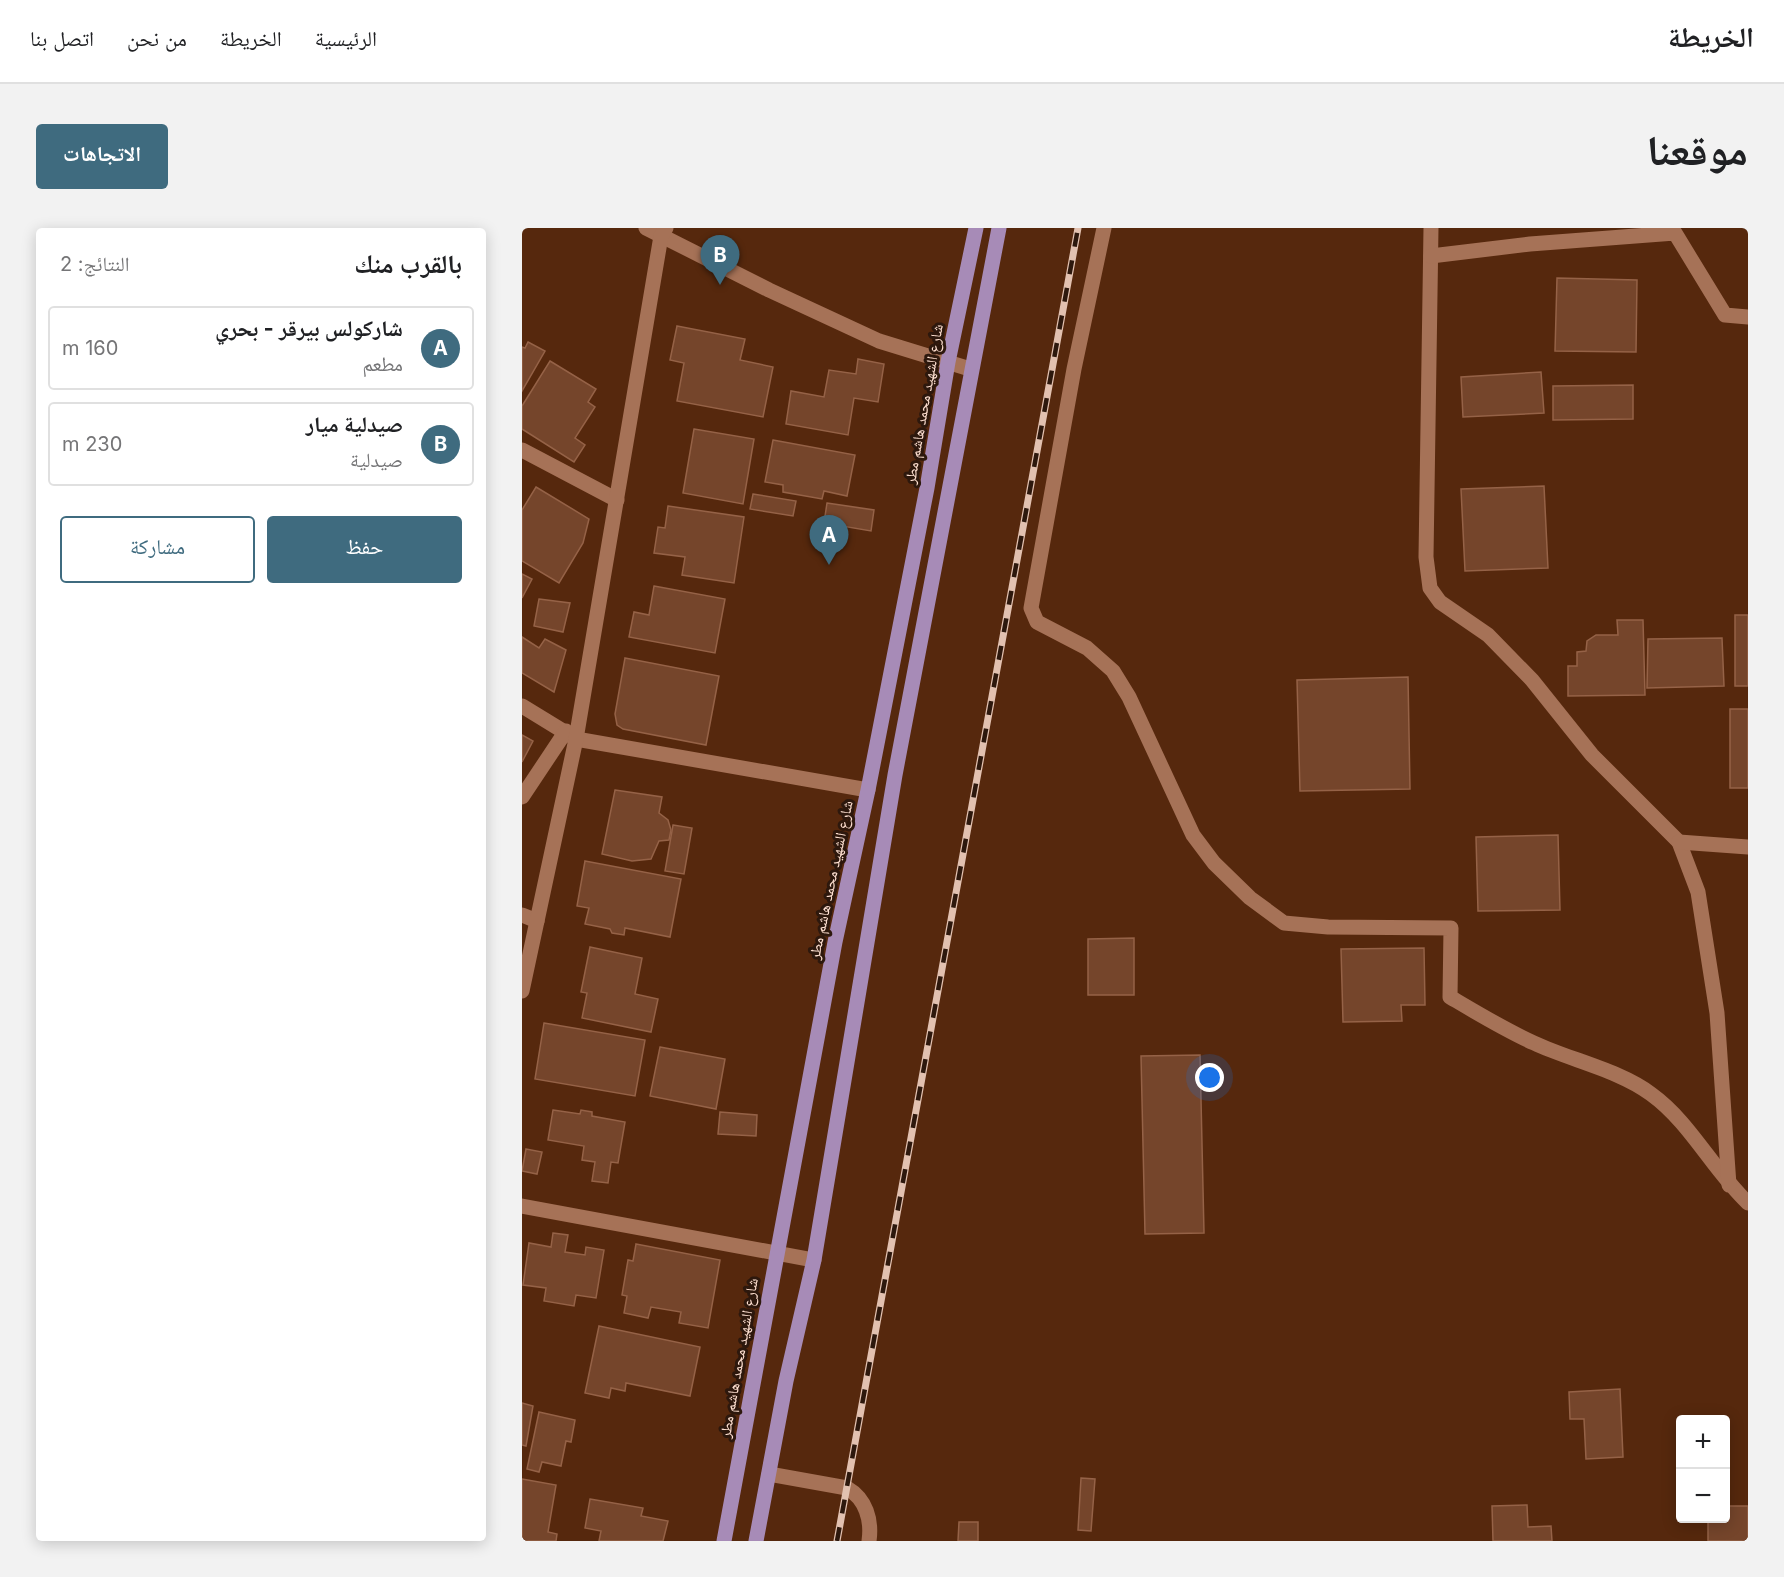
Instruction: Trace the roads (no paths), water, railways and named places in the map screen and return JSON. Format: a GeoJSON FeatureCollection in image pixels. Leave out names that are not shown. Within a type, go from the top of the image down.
{"type":"FeatureCollection","features":[{"type":"Feature","properties":{"kind":"main road","name":"شارع الشهيد محمد هاشم مطر"},"geometry":{"type":"LineString","coordinates":[[724,1541],[836,942],[868,790],[927,489],[948,362],[976,228]]}},
{"type":"Feature","properties":{"kind":"main road"},"geometry":{"type":"LineString","coordinates":[[756,1541],[794,1347],[814,1260],[895,775],[970,369],[999,228]]}},
{"type":"Feature","properties":{"kind":"street"},"geometry":{"type":"LineString","coordinates":[[646,228],[663,232],[879,341],[970,369]]}},
{"type":"Feature","properties":{"kind":"street"},"geometry":{"type":"LineString","coordinates":[[1104,228],[1074,369],[1031,608],[1032,615],[1037,622],[1087,648],[1113,671],[1129,697],[1193,835],[1214,862],[1250,898],[1284,923],[1328,927],[1451,928],[1450,996],[1533,1043],[1650,1093],[1671,1112],[1729,1185],[1748,1203]]}},
{"type":"Feature","properties":{"kind":"street"},"geometry":{"type":"LineString","coordinates":[[1431,228],[1426,533],[1430,588],[1440,602],[1488,635],[1517,665],[1592,756],[1679,842],[1698,892],[1715,1001],[1729,1185]]}},
{"type":"Feature","properties":{"kind":"street"},"geometry":{"type":"LineString","coordinates":[[522,991],[617,500],[663,232]]}},
{"type":"Feature","properties":{"kind":"street"},"geometry":{"type":"LineString","coordinates":[[1431,256],[1530,244],[1675,233],[1725,315],[1748,317]]}},
{"type":"Feature","properties":{"kind":"street"},"geometry":{"type":"LineString","coordinates":[[522,450],[617,500]]}},
{"type":"Feature","properties":{"kind":"street"},"geometry":{"type":"LineString","coordinates":[[522,706],[571,735],[868,790]]}},
{"type":"Feature","properties":{"kind":"street"},"geometry":{"type":"LineString","coordinates":[[522,797],[571,735]]}},
{"type":"Feature","properties":{"kind":"street"},"geometry":{"type":"LineString","coordinates":[[1679,842],[1748,847]]}},
{"type":"Feature","properties":{"kind":"street"},"geometry":{"type":"LineString","coordinates":[[522,915],[537,921]]}},
{"type":"Feature","properties":{"kind":"street"},"geometry":{"type":"LineString","coordinates":[[522,1206],[814,1260]]}},
{"type":"Feature","properties":{"kind":"street"},"geometry":{"type":"LineString","coordinates":[[770,1474],[853,1491],[869,1518],[869,1541]]}},
{"type":"Feature","properties":{"kind":"railway"},"geometry":{"type":"LineString","coordinates":[[837,1541],[1078,228]]}},
{"type":"Feature","properties":{"kind":"place","name":"صيدلية ميار"},"geometry":{"type":"Point","coordinates":[720,285]}},
{"type":"Feature","properties":{"kind":"place","name":"شاركولس بيرقر - بحري"},"geometry":{"type":"Point","coordinates":[829,565]}}]}
